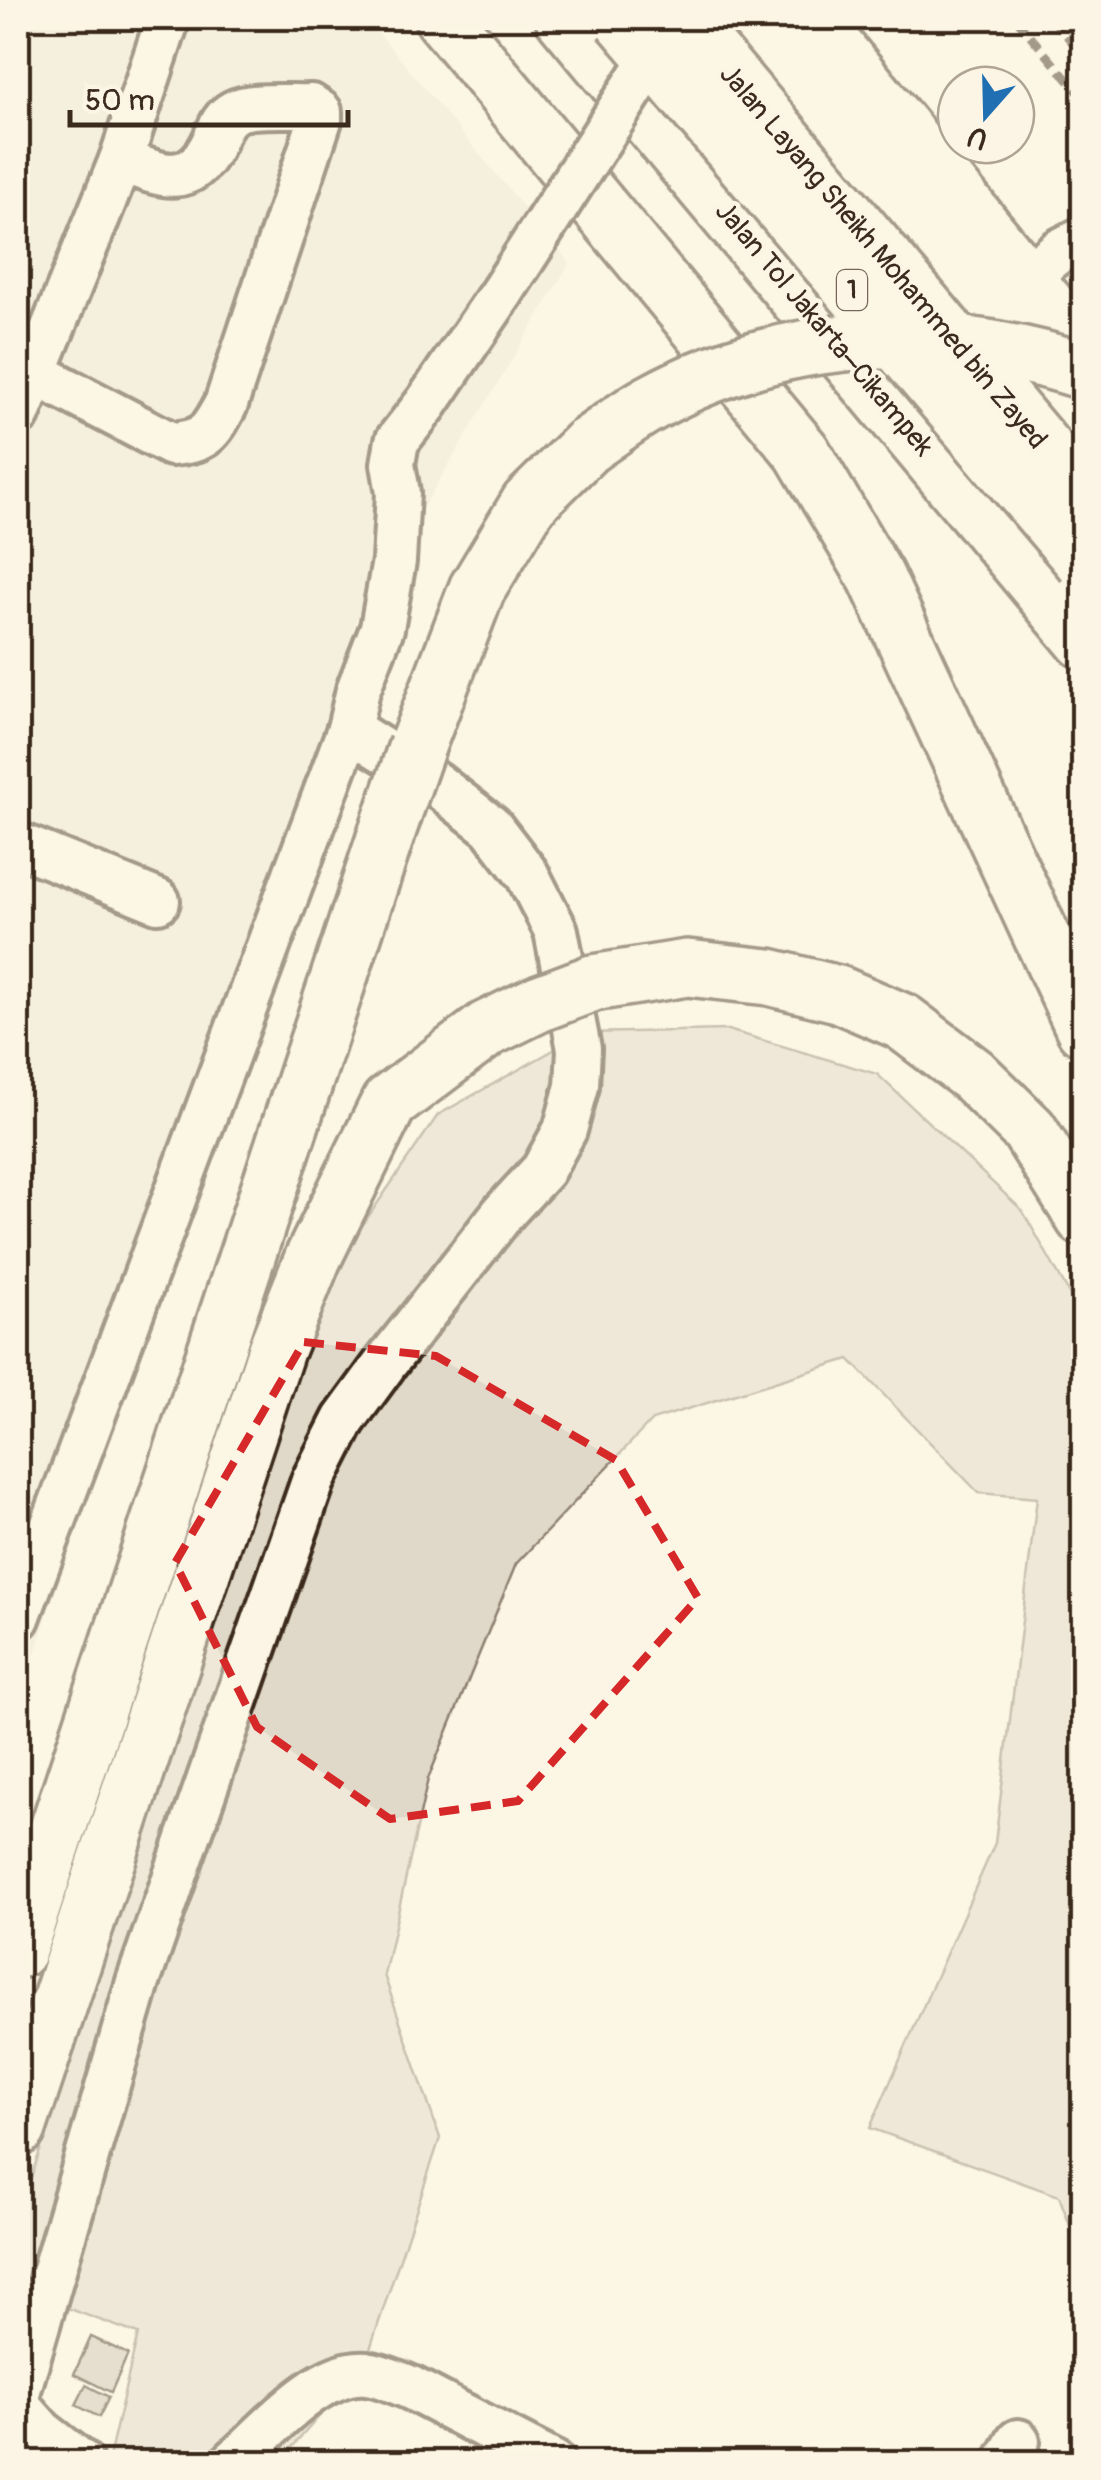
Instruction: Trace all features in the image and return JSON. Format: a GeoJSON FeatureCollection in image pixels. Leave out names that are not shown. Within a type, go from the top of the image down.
{"type":"FeatureCollection","features":[{"type":"Feature","properties":{"kind":"highway"},"geometry":{"type":"LineString","coordinates":[[443,18],[802,452],[876,577],[1084,1028]]}},
{"type":"Feature","properties":{"kind":"highway","name":"Jalan Tol Jakarta–Cikampek"},"geometry":{"type":"LineString","coordinates":[[564,18],[1084,641]]}},
{"type":"Feature","properties":{"kind":"highway","name":"Jalan Layang Sheikh Mohammed bin Zayed"},"geometry":{"type":"LineString","coordinates":[[622,18],[1084,562]]}},
{"type":"Feature","properties":{"kind":"highway","name":"Jalan Layang Sheikh Mohammed bin Zayed"},"geometry":{"type":"LineString","coordinates":[[680,18],[1084,496]]}},
{"type":"Feature","properties":{"kind":"highway"},"geometry":{"type":"LineString","coordinates":[[742,18],[1084,422]]}},
{"type":"Feature","properties":{"kind":"highway"},"geometry":{"type":"LineString","coordinates":[[811,18],[1084,350]]}},
{"type":"Feature","properties":{"kind":"highway"},"geometry":{"type":"LineString","coordinates":[[18,1950],[417,746],[477,589],[530,503],[587,446],[652,403],[722,372],[781,354],[830,344],[970,343],[1084,371]]}},
{"type":"Feature","properties":{"kind":"highway"},"geometry":{"type":"LineString","coordinates":[[18,2128],[276,1350],[313,1258],[389,1104],[487,1029],[592,983],[687,968],[769,976],[838,994],[903,1022],[973,1075],[1029,1130],[1084,1218]]}},
{"type":"Feature","properties":{"kind":"street"},"geometry":{"type":"LineString","coordinates":[[18,414],[121,160],[168,18]]}},
{"type":"Feature","properties":{"kind":"street"},"geometry":{"type":"LineString","coordinates":[[18,1618],[350,729],[358,690],[382,628],[394,561],[396,442],[502,292],[680,18]]}},
{"type":"Feature","properties":{"kind":"street"},"geometry":{"type":"LineString","coordinates":[[35,373],[171,444],[195,442],[210,433],[226,404],[320,112],[311,106],[235,110],[221,122],[207,154],[181,175],[161,175],[121,160]]}},
{"type":"Feature","properties":{"kind":"street"},"geometry":{"type":"LineString","coordinates":[[1024,278],[1059,251],[1084,238]]}},
{"type":"Feature","properties":{"kind":"street"},"geometry":{"type":"LineString","coordinates":[[18,2393],[138,1982],[313,1481],[344,1420],[385,1364],[504,1212],[544,1170],[565,1130],[576,1086],[579,1050],[556,931],[527,874],[491,827],[436,784],[350,729]]}},
{"type":"Feature","properties":{"kind":"street"},"geometry":{"type":"LineString","coordinates":[[18,844],[158,901]]}},
{"type":"Feature","properties":{"kind":"street"},"geometry":{"type":"LineString","coordinates":[[233,2462],[318,2387],[343,2376],[363,2373],[410,2388],[553,2462]]}},
{"type":"Feature","properties":{"kind":"street"},"geometry":{"type":"LineString","coordinates":[[18,2404],[42,2432],[82,2462]]}},
{"type":"Feature","properties":{"kind":"highlighted area"},"geometry":{"type":"Polygon","coordinates":[[[304,1342],[436,1356],[616,1460],[698,1598],[518,1801],[390,1819],[257,1727],[175,1563],[304,1342]]]}},
{"type":"Feature","properties":{"kind":"shaded area"},"geometry":{"type":"Polygon","coordinates":[[[18,18],[366,18],[570,263],[357,617],[18,1708],[18,18]]]}},
{"type":"Feature","properties":{"kind":"shaded area"},"geometry":{"type":"Polygon","coordinates":[[[728,1030],[877,1074],[1022,1210],[1083,1318],[1083,2260],[1059,2196],[870,2128],[995,1843],[1037,1498],[979,1493],[849,1359],[652,1420],[516,1564],[428,1779],[384,1975],[440,2138],[365,2364],[279,2462],[108,2462],[138,2334],[18,2290],[18,2217],[333,1268],[438,1115],[584,1033],[728,1030]]]}},
{"type":"Feature","properties":{"kind":"building"},"geometry":{"type":"Polygon","coordinates":[[[91,2337],[128,2354],[111,2392],[74,2374],[91,2337]]]}},
{"type":"Feature","properties":{"kind":"building"},"geometry":{"type":"Polygon","coordinates":[[[86,2385],[109,2397],[99,2417],[76,2405],[86,2385]]]}},
{"type":"Feature","properties":{"kind":"railway"},"geometry":{"type":"LineString","coordinates":[[1015,18],[1084,99]]}},
{"type":"Feature","properties":{"kind":"railway"},"geometry":{"type":"LineString","coordinates":[[1051,18],[1084,56]]}}]}
